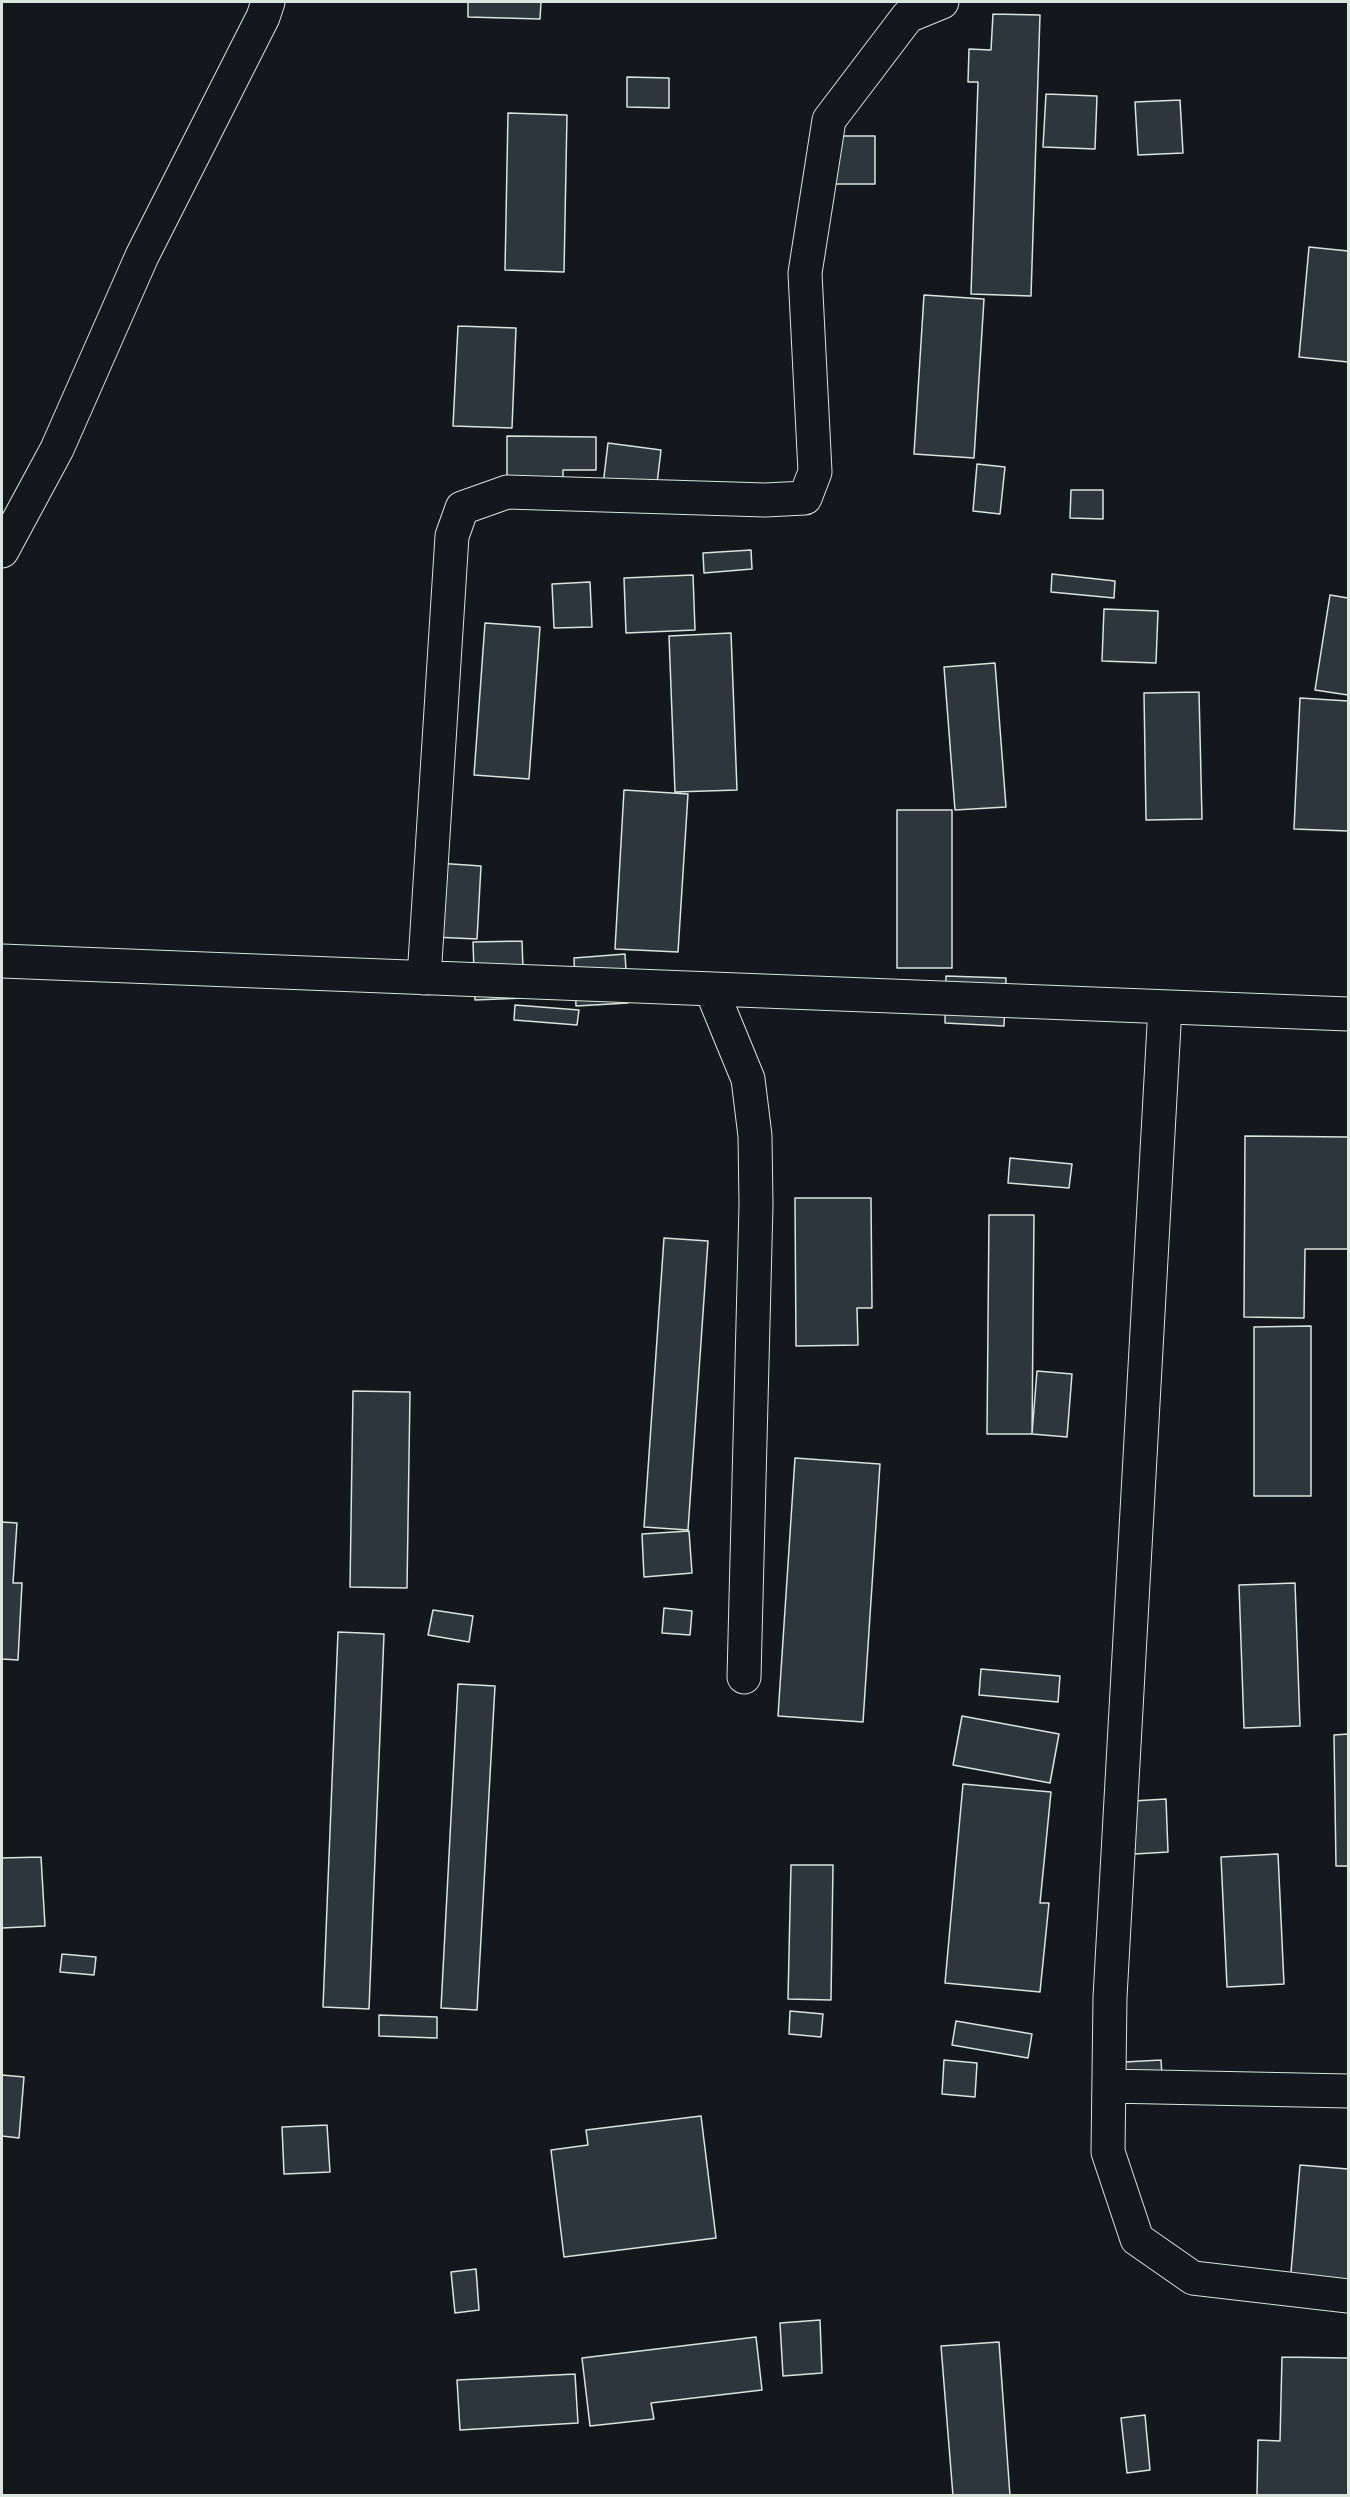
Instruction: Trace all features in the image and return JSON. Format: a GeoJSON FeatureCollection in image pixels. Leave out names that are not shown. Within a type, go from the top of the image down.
{"type":"FeatureCollection","features":[{"type":"Feature","properties":{"kind":"street"},"geometry":{"type":"LineString","coordinates":[[2,551],[57,449],[142,256],[263,17],[268,2]]}},
{"type":"Feature","properties":{"kind":"street"},"geometry":{"type":"LineString","coordinates":[[424,978],[452,536],[462,508],[507,492],[765,500],[806,498],[815,472],[805,273],[829,120],[908,16],[942,2]]}},
{"type":"Feature","properties":{"kind":"street"},"geometry":{"type":"LineString","coordinates":[[2,961],[1348,1014]]}},
{"type":"Feature","properties":{"kind":"street"},"geometry":{"type":"LineString","coordinates":[[711,989],[748,1079],[755,1136],[756,1205],[744,1677]]}},
{"type":"Feature","properties":{"kind":"street"},"geometry":{"type":"LineString","coordinates":[[1165,1007],[1110,1997],[1108,2152],[1137,2239],[1193,2278],[1348,2296]]}},
{"type":"Feature","properties":{"kind":"street"},"geometry":{"type":"LineString","coordinates":[[1109,2086],[1348,2091]]}},
{"type":"Feature","properties":{"kind":"building"},"geometry":{"type":"Polygon","coordinates":[[[468,2],[541,2],[540,19],[468,17],[468,2]]]}},
{"type":"Feature","properties":{"kind":"building"},"geometry":{"type":"Polygon","coordinates":[[[993,14],[1040,15],[1031,296],[971,294],[978,82],[968,82],[969,49],[991,50],[993,14]]]}},
{"type":"Feature","properties":{"kind":"building"},"geometry":{"type":"Polygon","coordinates":[[[627,77],[669,78],[669,108],[627,107],[627,77]]]}},
{"type":"Feature","properties":{"kind":"building"},"geometry":{"type":"Polygon","coordinates":[[[1046,94],[1097,96],[1095,149],[1043,147],[1046,94]]]}},
{"type":"Feature","properties":{"kind":"building"},"geometry":{"type":"Polygon","coordinates":[[[1180,100],[1183,153],[1138,155],[1135,102],[1180,100]]]}},
{"type":"Feature","properties":{"kind":"building"},"geometry":{"type":"Polygon","coordinates":[[[508,113],[567,115],[564,272],[505,270],[508,113]]]}},
{"type":"Feature","properties":{"kind":"building"},"geometry":{"type":"Polygon","coordinates":[[[822,136],[875,136],[875,184],[823,184],[822,136]]]}},
{"type":"Feature","properties":{"kind":"building"},"geometry":{"type":"Polygon","coordinates":[[[1309,247],[1348,251],[1348,362],[1299,357],[1309,247]]]}},
{"type":"Feature","properties":{"kind":"building"},"geometry":{"type":"Polygon","coordinates":[[[924,295],[984,299],[974,458],[914,454],[924,295]]]}},
{"type":"Feature","properties":{"kind":"building"},"geometry":{"type":"Polygon","coordinates":[[[458,326],[516,328],[512,428],[453,426],[458,326]]]}},
{"type":"Feature","properties":{"kind":"building"},"geometry":{"type":"Polygon","coordinates":[[[507,436],[596,437],[596,470],[563,470],[563,486],[507,485],[507,436]]]}},
{"type":"Feature","properties":{"kind":"building"},"geometry":{"type":"Polygon","coordinates":[[[608,443],[661,450],[656,492],[603,485],[608,443]]]}},
{"type":"Feature","properties":{"kind":"building"},"geometry":{"type":"Polygon","coordinates":[[[977,464],[1005,467],[1000,514],[973,511],[977,464]]]}},
{"type":"Feature","properties":{"kind":"building"},"geometry":{"type":"Polygon","coordinates":[[[1071,490],[1103,490],[1103,519],[1070,518],[1071,490]]]}},
{"type":"Feature","properties":{"kind":"building"},"geometry":{"type":"Polygon","coordinates":[[[751,550],[752,569],[704,573],[703,553],[751,550]]]}},
{"type":"Feature","properties":{"kind":"building"},"geometry":{"type":"Polygon","coordinates":[[[1052,574],[1115,581],[1114,598],[1051,592],[1052,574]]]}},
{"type":"Feature","properties":{"kind":"building"},"geometry":{"type":"Polygon","coordinates":[[[693,575],[695,630],[626,633],[624,578],[693,575]]]}},
{"type":"Feature","properties":{"kind":"building"},"geometry":{"type":"Polygon","coordinates":[[[590,582],[592,627],[554,628],[552,584],[590,582]]]}},
{"type":"Feature","properties":{"kind":"building"},"geometry":{"type":"Polygon","coordinates":[[[1330,595],[1348,598],[1348,695],[1315,690],[1330,595]]]}},
{"type":"Feature","properties":{"kind":"building"},"geometry":{"type":"Polygon","coordinates":[[[1104,609],[1158,611],[1156,663],[1102,661],[1104,609]]]}},
{"type":"Feature","properties":{"kind":"building"},"geometry":{"type":"Polygon","coordinates":[[[485,623],[540,627],[529,779],[474,775],[485,623]]]}},
{"type":"Feature","properties":{"kind":"building"},"geometry":{"type":"Polygon","coordinates":[[[731,633],[737,790],[675,792],[669,636],[731,633]]]}},
{"type":"Feature","properties":{"kind":"building"},"geometry":{"type":"Polygon","coordinates":[[[995,663],[1006,807],[955,810],[944,667],[995,663]]]}},
{"type":"Feature","properties":{"kind":"building"},"geometry":{"type":"Polygon","coordinates":[[[1199,692],[1202,819],[1146,820],[1144,693],[1199,692]]]}},
{"type":"Feature","properties":{"kind":"building"},"geometry":{"type":"Polygon","coordinates":[[[1300,698],[1348,701],[1348,831],[1294,829],[1300,698]]]}},
{"type":"Feature","properties":{"kind":"building"},"geometry":{"type":"Polygon","coordinates":[[[624,790],[688,794],[678,952],[615,949],[624,790]]]}},
{"type":"Feature","properties":{"kind":"building"},"geometry":{"type":"Polygon","coordinates":[[[897,810],[952,810],[952,968],[897,968],[897,810]]]}},
{"type":"Feature","properties":{"kind":"building"},"geometry":{"type":"Polygon","coordinates":[[[437,863],[481,866],[477,939],[433,937],[437,863]]]}},
{"type":"Feature","properties":{"kind":"building"},"geometry":{"type":"Polygon","coordinates":[[[522,941],[524,998],[475,1000],[473,942],[522,941]]]}},
{"type":"Feature","properties":{"kind":"building"},"geometry":{"type":"Polygon","coordinates":[[[625,954],[628,1003],[576,1006],[574,958],[625,954]]]}},
{"type":"Feature","properties":{"kind":"building"},"geometry":{"type":"Polygon","coordinates":[[[946,976],[1006,978],[1004,1026],[945,1023],[946,976]]]}},
{"type":"Feature","properties":{"kind":"building"},"geometry":{"type":"Polygon","coordinates":[[[515,1005],[579,1010],[577,1025],[514,1020],[515,1005]]]}},
{"type":"Feature","properties":{"kind":"building"},"geometry":{"type":"Polygon","coordinates":[[[1245,1136],[1348,1137],[1348,1249],[1305,1249],[1304,1318],[1244,1317],[1245,1136]]]}},
{"type":"Feature","properties":{"kind":"building"},"geometry":{"type":"Polygon","coordinates":[[[1010,1158],[1072,1164],[1069,1188],[1008,1183],[1010,1158]]]}},
{"type":"Feature","properties":{"kind":"building"},"geometry":{"type":"Polygon","coordinates":[[[795,1198],[871,1198],[872,1308],[857,1308],[858,1345],[796,1346],[795,1198]]]}},
{"type":"Feature","properties":{"kind":"building"},"geometry":{"type":"Polygon","coordinates":[[[989,1215],[1034,1215],[1032,1434],[987,1434],[989,1215]]]}},
{"type":"Feature","properties":{"kind":"building"},"geometry":{"type":"Polygon","coordinates":[[[664,1238],[708,1241],[688,1530],[644,1527],[664,1238]]]}},
{"type":"Feature","properties":{"kind":"building"},"geometry":{"type":"Polygon","coordinates":[[[1311,1326],[1311,1496],[1254,1496],[1254,1327],[1311,1326]]]}},
{"type":"Feature","properties":{"kind":"building"},"geometry":{"type":"Polygon","coordinates":[[[1037,1371],[1072,1374],[1067,1437],[1032,1434],[1037,1371]]]}},
{"type":"Feature","properties":{"kind":"building"},"geometry":{"type":"Polygon","coordinates":[[[353,1391],[410,1392],[407,1588],[350,1587],[353,1391]]]}},
{"type":"Feature","properties":{"kind":"building"},"geometry":{"type":"Polygon","coordinates":[[[795,1458],[880,1464],[863,1722],[778,1716],[795,1458]]]}},
{"type":"Feature","properties":{"kind":"building"},"geometry":{"type":"Polygon","coordinates":[[[2,1522],[17,1523],[13,1583],[22,1583],[18,1660],[2,1659],[2,1522]]]}},
{"type":"Feature","properties":{"kind":"building"},"geometry":{"type":"Polygon","coordinates":[[[689,1531],[692,1573],[644,1577],[642,1534],[689,1531]]]}},
{"type":"Feature","properties":{"kind":"building"},"geometry":{"type":"Polygon","coordinates":[[[1295,1583],[1300,1726],[1244,1728],[1239,1585],[1295,1583]]]}},
{"type":"Feature","properties":{"kind":"building"},"geometry":{"type":"Polygon","coordinates":[[[664,1608],[692,1611],[690,1635],[662,1633],[664,1608]]]}},
{"type":"Feature","properties":{"kind":"building"},"geometry":{"type":"Polygon","coordinates":[[[433,1610],[473,1616],[469,1642],[428,1635],[433,1610]]]}},
{"type":"Feature","properties":{"kind":"building"},"geometry":{"type":"Polygon","coordinates":[[[338,1632],[384,1634],[369,2009],[323,2007],[338,1632]]]}},
{"type":"Feature","properties":{"kind":"building"},"geometry":{"type":"Polygon","coordinates":[[[981,1669],[1060,1676],[1058,1702],[979,1695],[981,1669]]]}},
{"type":"Feature","properties":{"kind":"building"},"geometry":{"type":"Polygon","coordinates":[[[458,1684],[495,1686],[477,2010],[441,2008],[458,1684]]]}},
{"type":"Feature","properties":{"kind":"building"},"geometry":{"type":"Polygon","coordinates":[[[962,1716],[1059,1734],[1050,1783],[953,1765],[962,1716]]]}},
{"type":"Feature","properties":{"kind":"building"},"geometry":{"type":"Polygon","coordinates":[[[1348,1734],[1348,1866],[1336,1866],[1334,1735],[1348,1734]]]}},
{"type":"Feature","properties":{"kind":"building"},"geometry":{"type":"Polygon","coordinates":[[[963,1784],[1051,1792],[1040,1903],[1049,1903],[1040,1992],[945,1983],[963,1784]]]}},
{"type":"Feature","properties":{"kind":"building"},"geometry":{"type":"Polygon","coordinates":[[[1166,1799],[1168,1852],[1118,1855],[1116,1802],[1166,1799]]]}},
{"type":"Feature","properties":{"kind":"building"},"geometry":{"type":"Polygon","coordinates":[[[1278,1854],[1284,1984],[1227,1987],[1221,1857],[1278,1854]]]}},
{"type":"Feature","properties":{"kind":"building"},"geometry":{"type":"Polygon","coordinates":[[[41,1857],[45,1926],[2,1928],[2,1858],[41,1857]]]}},
{"type":"Feature","properties":{"kind":"building"},"geometry":{"type":"Polygon","coordinates":[[[791,1865],[833,1865],[831,2000],[788,1999],[791,1865]]]}},
{"type":"Feature","properties":{"kind":"building"},"geometry":{"type":"Polygon","coordinates":[[[62,1954],[96,1957],[94,1975],[60,1972],[62,1954]]]}},
{"type":"Feature","properties":{"kind":"building"},"geometry":{"type":"Polygon","coordinates":[[[790,2011],[823,2014],[821,2037],[789,2034],[790,2011]]]}},
{"type":"Feature","properties":{"kind":"building"},"geometry":{"type":"Polygon","coordinates":[[[379,2015],[437,2017],[437,2038],[379,2036],[379,2015]]]}},
{"type":"Feature","properties":{"kind":"building"},"geometry":{"type":"Polygon","coordinates":[[[956,2021],[1032,2034],[1028,2058],[952,2045],[956,2021]]]}},
{"type":"Feature","properties":{"kind":"building"},"geometry":{"type":"Polygon","coordinates":[[[944,2060],[977,2063],[975,2097],[942,2094],[944,2060]]]}},
{"type":"Feature","properties":{"kind":"building"},"geometry":{"type":"Polygon","coordinates":[[[1161,2060],[1163,2092],[1107,2063],[1161,2060]]]}},
{"type":"Feature","properties":{"kind":"building"},"geometry":{"type":"Polygon","coordinates":[[[2,2075],[24,2077],[19,2138],[2,2136],[2,2075]]]}},
{"type":"Feature","properties":{"kind":"building"},"geometry":{"type":"Polygon","coordinates":[[[701,2116],[716,2238],[564,2257],[551,2150],[588,2145],[586,2130],[701,2116]]]}},
{"type":"Feature","properties":{"kind":"building"},"geometry":{"type":"Polygon","coordinates":[[[327,2125],[330,2172],[284,2174],[282,2127],[327,2125]]]}},
{"type":"Feature","properties":{"kind":"building"},"geometry":{"type":"Polygon","coordinates":[[[1300,2165],[1348,2169],[1348,2302],[1289,2296],[1300,2165]]]}},
{"type":"Feature","properties":{"kind":"building"},"geometry":{"type":"Polygon","coordinates":[[[476,2269],[479,2310],[455,2313],[451,2272],[476,2269]]]}},
{"type":"Feature","properties":{"kind":"building"},"geometry":{"type":"Polygon","coordinates":[[[820,2320],[822,2373],[783,2376],[780,2323],[820,2320]]]}},
{"type":"Feature","properties":{"kind":"building"},"geometry":{"type":"Polygon","coordinates":[[[756,2337],[762,2390],[651,2403],[654,2419],[590,2426],[582,2358],[756,2337]]]}},
{"type":"Feature","properties":{"kind":"building"},"geometry":{"type":"Polygon","coordinates":[[[999,2342],[1010,2496],[953,2496],[941,2346],[999,2342]]]}},
{"type":"Feature","properties":{"kind":"building"},"geometry":{"type":"Polygon","coordinates":[[[1282,2357],[1348,2358],[1348,2496],[1257,2496],[1258,2440],[1280,2441],[1282,2357]]]}},
{"type":"Feature","properties":{"kind":"building"},"geometry":{"type":"Polygon","coordinates":[[[575,2374],[578,2423],[460,2430],[457,2380],[575,2374]]]}},
{"type":"Feature","properties":{"kind":"building"},"geometry":{"type":"Polygon","coordinates":[[[1145,2415],[1150,2470],[1127,2473],[1121,2418],[1145,2415]]]}}]}
